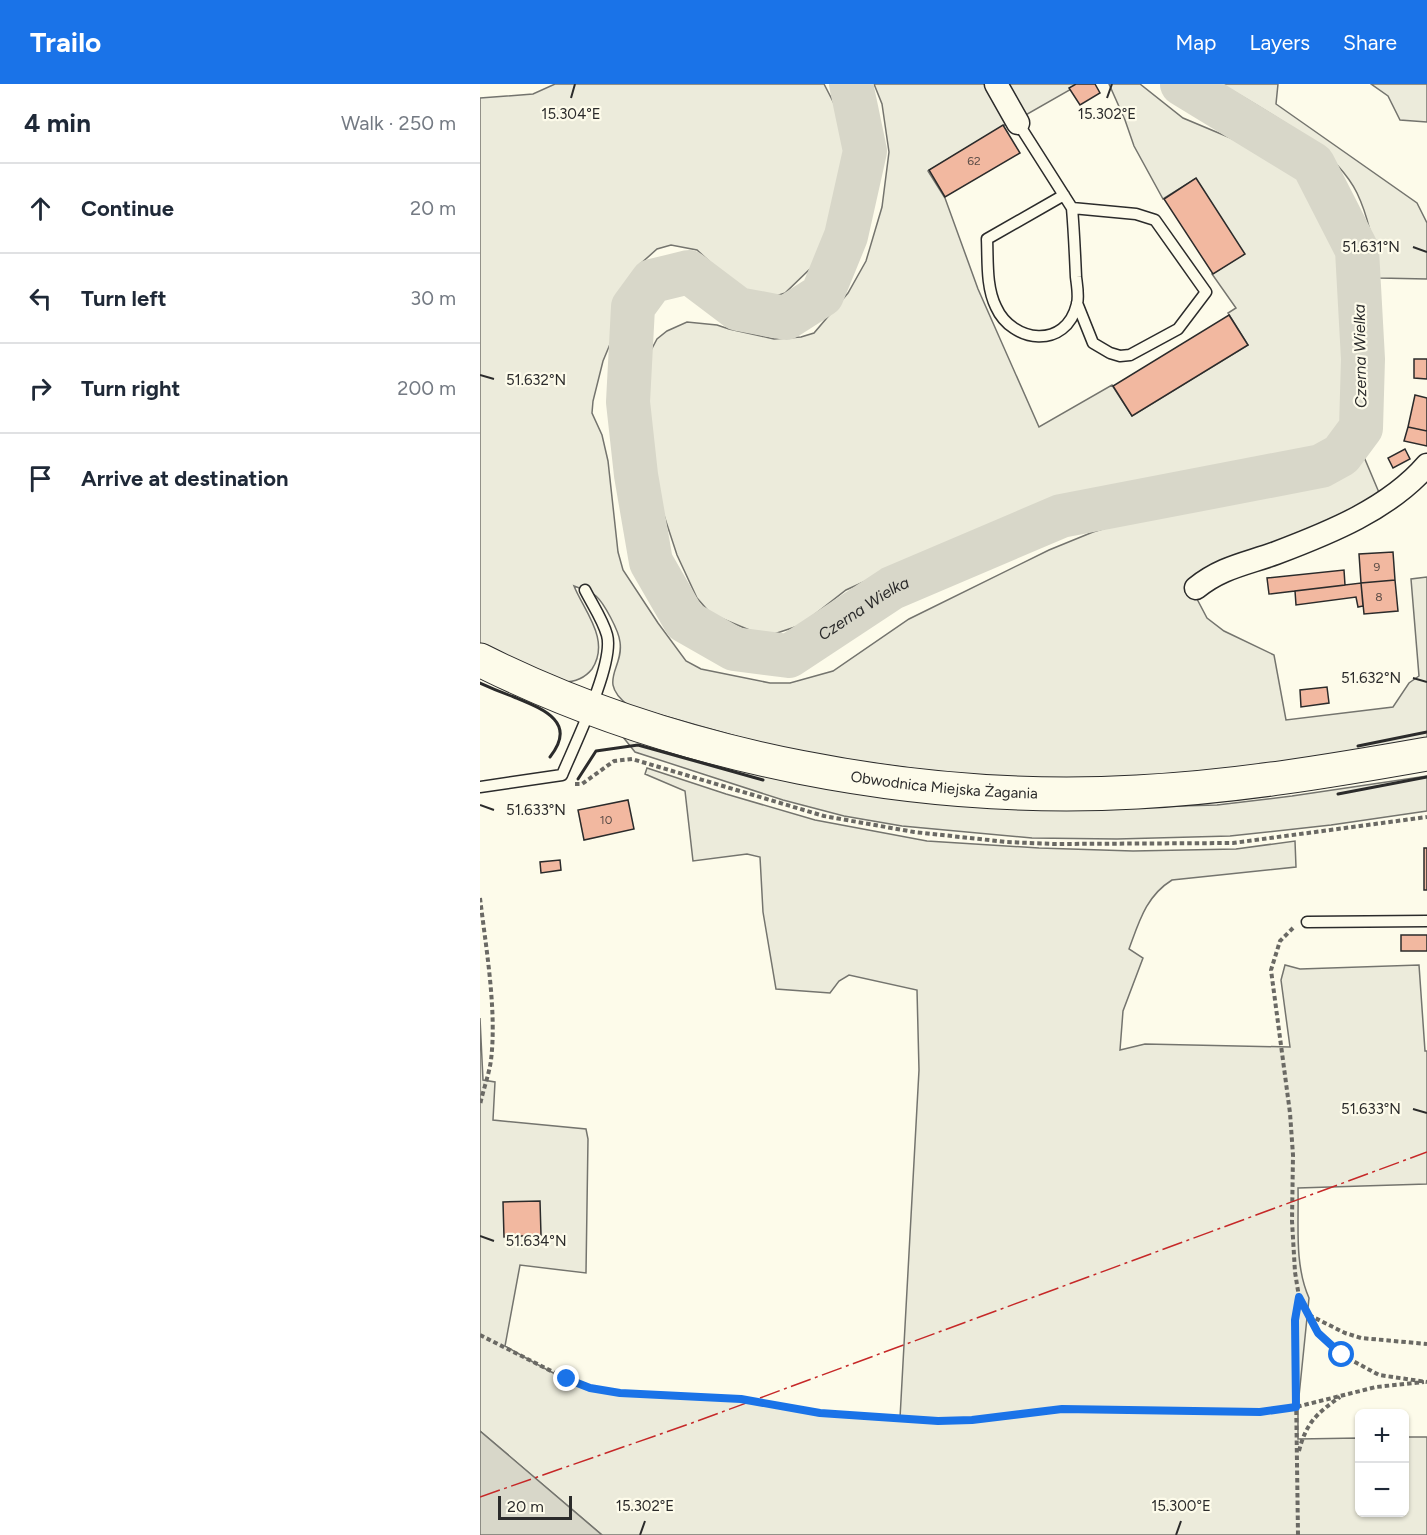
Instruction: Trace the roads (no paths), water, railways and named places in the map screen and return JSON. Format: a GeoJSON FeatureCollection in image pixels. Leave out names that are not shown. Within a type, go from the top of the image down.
{"type":"FeatureCollection","features":[{"type":"Feature","properties":{"kind":"main road","name":"Obwodnica Miejska Żagania"},"geometry":{"type":"LineString","coordinates":[[480,660],[590,707],[713,746],[824,771],[906,784],[1027,793],[1105,794],[1195,788],[1316,774],[1427,754]]}},
{"type":"Feature","properties":{"kind":"street"},"geometry":{"type":"LineString","coordinates":[[996,84],[1018,123]]}},
{"type":"Feature","properties":{"kind":"street"},"geometry":{"type":"LineString","coordinates":[[1196,588],[1210,577],[1226,569],[1275,553],[1370,510],[1401,490],[1427,465]]}},
{"type":"Feature","properties":{"kind":"lane"},"geometry":{"type":"LineString","coordinates":[[1018,123],[1072,208],[1077,303],[1093,342],[1110,353],[1130,356],[1178,329],[1206,292],[1155,220],[1137,214],[1072,208]]}},
{"type":"Feature","properties":{"kind":"lane"},"geometry":{"type":"LineString","coordinates":[[1064,195],[987,239],[991,296],[1005,322],[1024,333],[1042,337],[1057,333],[1069,324],[1077,303]]}},
{"type":"Feature","properties":{"kind":"lane"},"geometry":{"type":"LineString","coordinates":[[480,787],[562,775],[602,675],[609,644],[607,634],[585,590]]}},
{"type":"Feature","properties":{"kind":"lane"},"geometry":{"type":"LineString","coordinates":[[1307,922],[1427,921]]}},
{"type":"Feature","properties":{"kind":"waterway","name":"Czerna Wielka"},"geometry":{"type":"LineString","coordinates":[[851,84],[865,151],[846,236],[822,295],[786,318],[738,309],[689,272],[652,281],[633,307],[628,402],[636,475],[651,562],[685,621],[734,649],[789,656],[892,588],[1061,516],[1321,466],[1341,455],[1361,428],[1363,359],[1357,250],[1313,164],[1182,84]]}}]}
